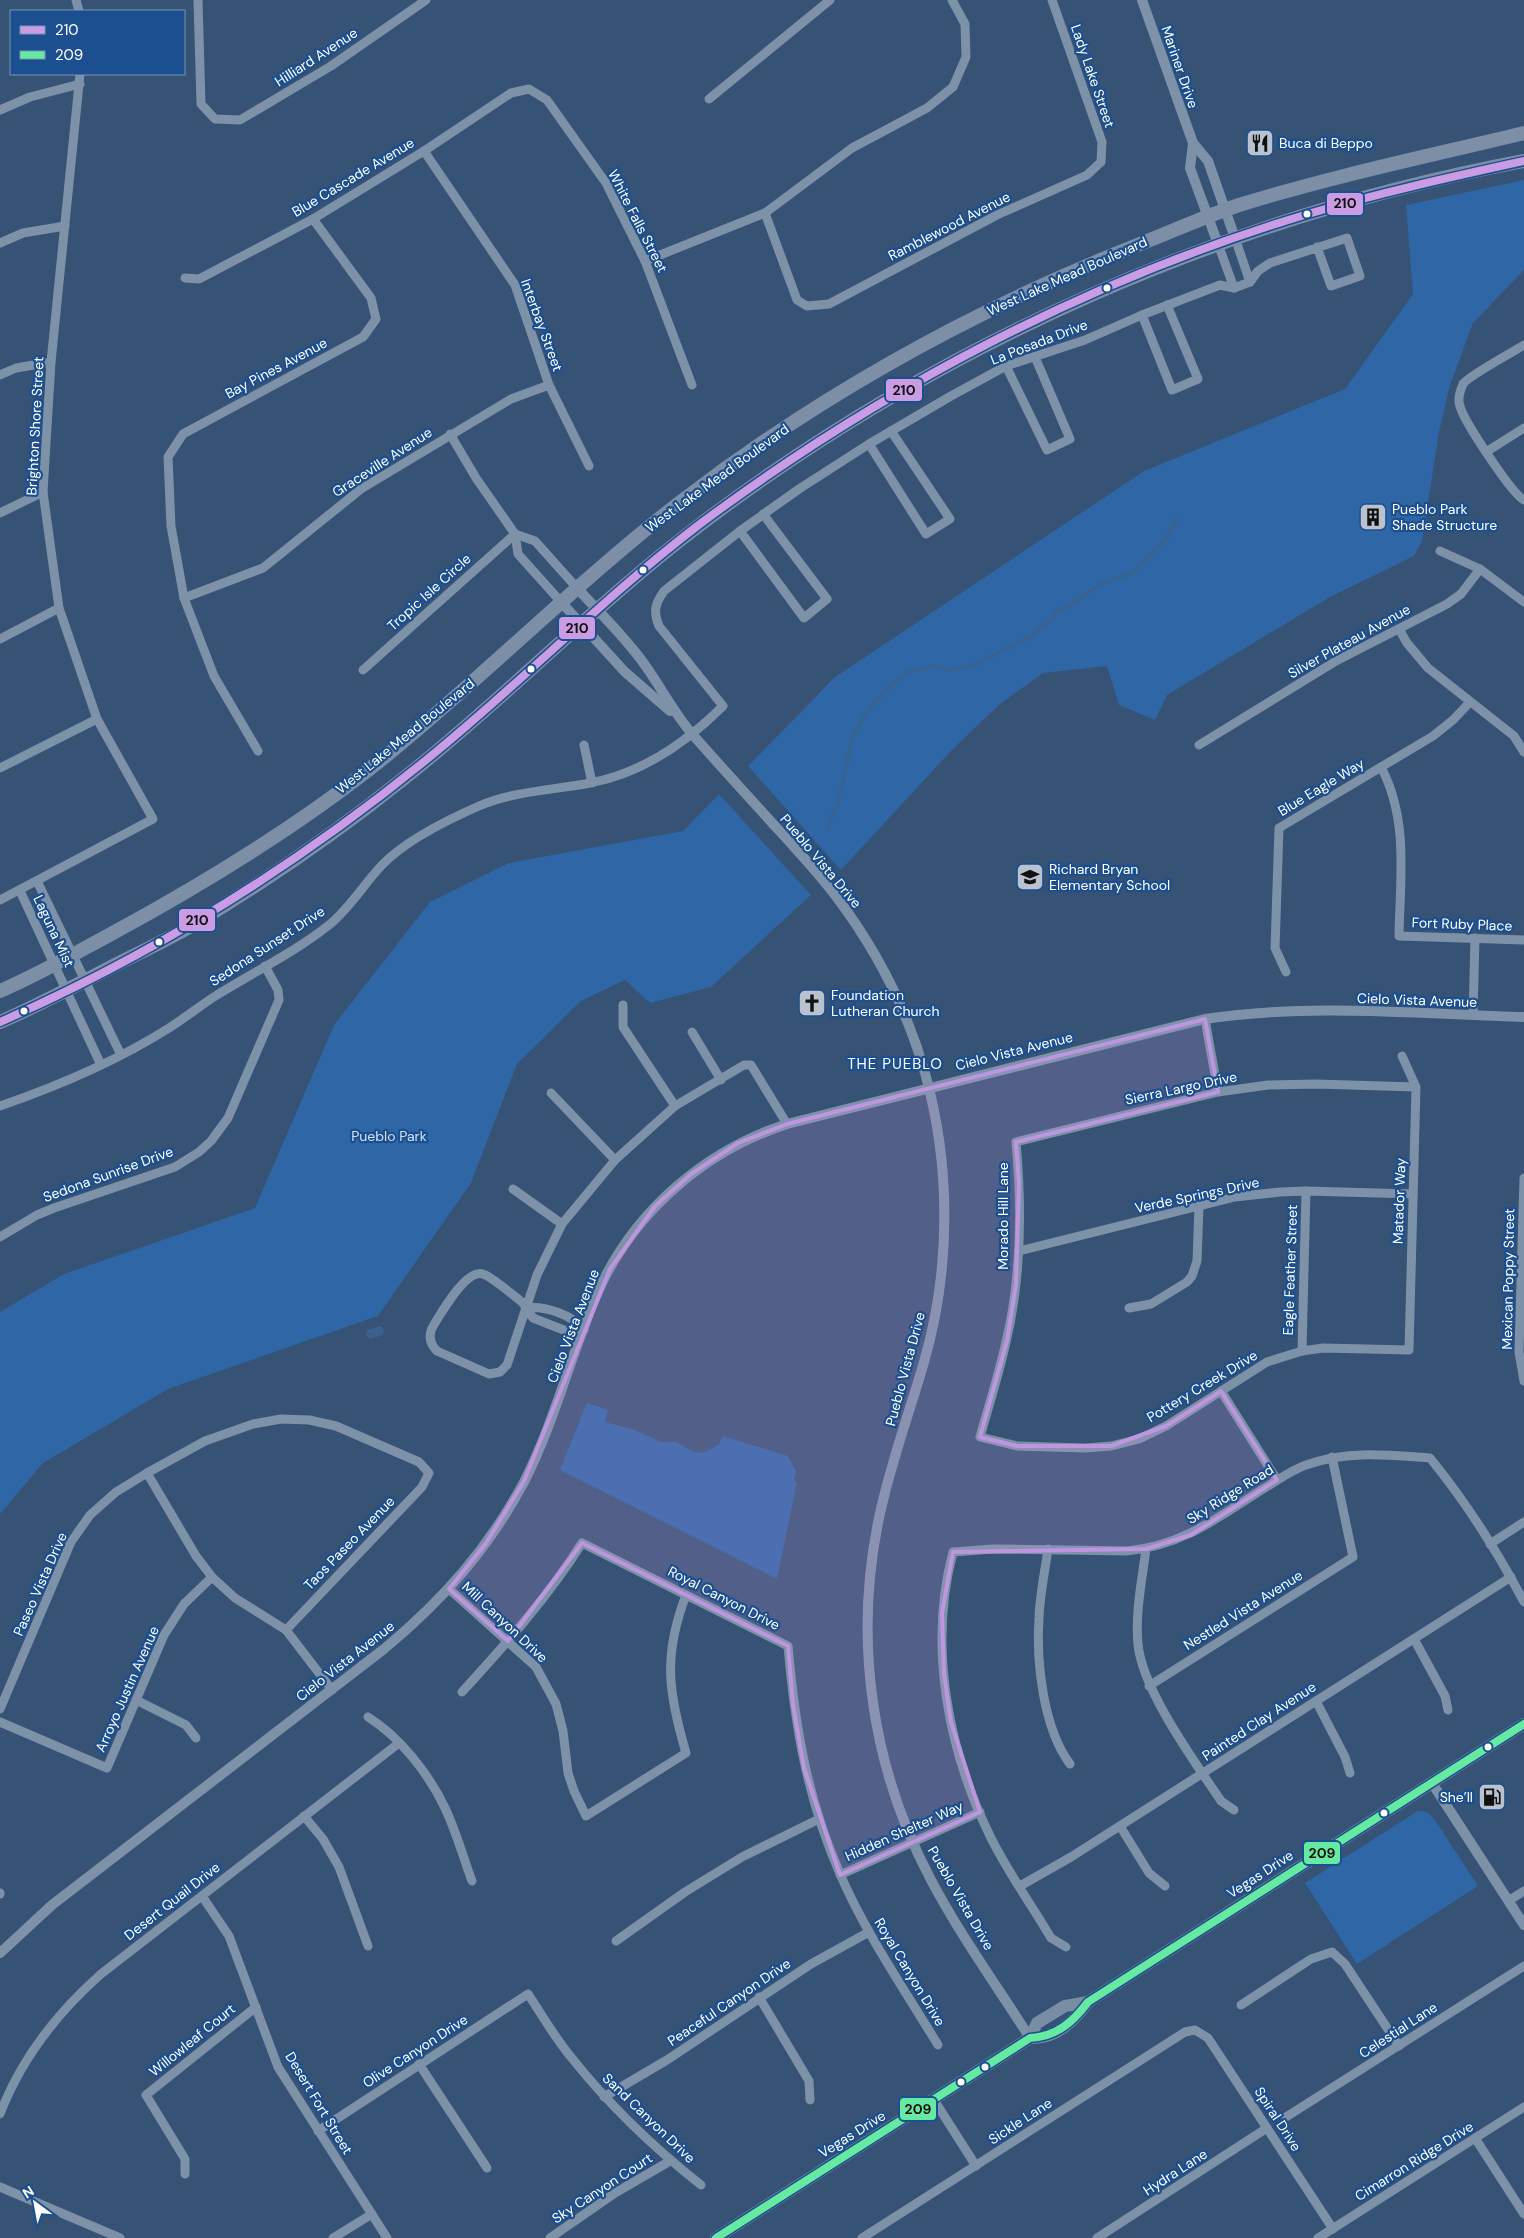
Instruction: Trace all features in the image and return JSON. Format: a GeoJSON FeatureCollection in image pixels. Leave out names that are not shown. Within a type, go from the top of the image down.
{"type":"FeatureCollection","features":[{"type":"Feature","properties":{"kind":"main road","name":"West Lake Mead Boulevard"},"geometry":{"type":"LineString","coordinates":[[0,991],[55,965],[173,900],[279,835],[384,758],[458,695],[577,588],[683,500],[770,436],[897,358],[974,317],[1078,268],[1225,210],[1361,170],[1524,133]]}},
{"type":"Feature","properties":{"kind":"main road","name":"West Lake Mead Boulevard"},"geometry":{"type":"LineString","coordinates":[[0,1022],[188,927],[294,860],[403,779],[476,718],[596,610],[701,524],[785,463],[911,384],[986,345],[1090,295],[1218,244],[1403,186],[1524,160]]}},
{"type":"Feature","properties":{"kind":"main road","name":"Vegas Drive"},"geometry":{"type":"LineString","coordinates":[[716,2238],[1030,2038],[1037,2023],[1064,2006],[1088,2002],[1524,1724]]}},
{"type":"Feature","properties":{"kind":"street"},"geometry":{"type":"LineString","coordinates":[[198,3],[207,0]]}},
{"type":"Feature","properties":{"kind":"street","name":"Hilliard Avenue"},"geometry":{"type":"LineString","coordinates":[[198,3],[201,104],[215,119],[240,120],[331,66],[426,0]]}},
{"type":"Feature","properties":{"kind":"street"},"geometry":{"type":"LineString","coordinates":[[709,99],[830,0]]}},
{"type":"Feature","properties":{"kind":"street"},"geometry":{"type":"LineString","coordinates":[[645,261],[766,213],[852,148],[927,108],[953,87],[966,57],[965,24],[952,0]]}},
{"type":"Feature","properties":{"kind":"street","name":"Lady Lake Street"},"geometry":{"type":"LineString","coordinates":[[1052,0],[1102,142],[1101,162]]}},
{"type":"Feature","properties":{"kind":"street","name":"Mariner Drive"},"geometry":{"type":"LineString","coordinates":[[1142,0],[1193,143],[1208,161],[1250,282]]}},
{"type":"Feature","properties":{"kind":"street","name":"Brighton Shore Street"},"geometry":{"type":"LineString","coordinates":[[38,881],[153,819],[97,719],[59,608],[43,492],[51,362],[80,75]]}},
{"type":"Feature","properties":{"kind":"street"},"geometry":{"type":"LineString","coordinates":[[0,110],[30,96],[80,84]]}},
{"type":"Feature","properties":{"kind":"street","name":"Blue Cascade Avenue"},"geometry":{"type":"LineString","coordinates":[[185,278],[199,279],[314,218],[424,151],[511,94],[529,89]]}},
{"type":"Feature","properties":{"kind":"street","name":"White Falls Street"},"geometry":{"type":"LineString","coordinates":[[529,89],[547,100],[606,183],[645,261],[692,385]]}},
{"type":"Feature","properties":{"kind":"street","name":"Mariner Drive"},"geometry":{"type":"LineString","coordinates":[[1193,143],[1190,168],[1234,288]]}},
{"type":"Feature","properties":{"kind":"street","name":"Interbay Street"},"geometry":{"type":"LineString","coordinates":[[424,151],[515,285],[549,385],[589,466]]}},
{"type":"Feature","properties":{"kind":"street","name":"Ramblewood Avenue"},"geometry":{"type":"LineString","coordinates":[[766,213],[797,300],[807,306],[829,304],[997,215],[1087,175],[1101,162]]}},
{"type":"Feature","properties":{"kind":"street","name":"Bay Pines Avenue"},"geometry":{"type":"LineString","coordinates":[[184,598],[171,526],[168,457],[183,434],[363,336],[376,319],[371,298],[314,218]]}},
{"type":"Feature","properties":{"kind":"street"},"geometry":{"type":"LineString","coordinates":[[0,243],[23,233],[65,226]]}},
{"type":"Feature","properties":{"kind":"street","name":"La Posada Drive"},"geometry":{"type":"LineString","coordinates":[[664,591],[763,514],[869,444],[1006,366],[1085,340],[1142,315],[1220,285],[1234,288],[1250,282],[1258,271],[1270,263],[1317,247],[1347,238],[1360,276],[1331,286],[1317,247]]}},
{"type":"Feature","properties":{"kind":"street"},"geometry":{"type":"LineString","coordinates":[[1142,315],[1172,390],[1198,379],[1167,305]]}},
{"type":"Feature","properties":{"kind":"street"},"geometry":{"type":"LineString","coordinates":[[1524,345],[1465,382],[1459,393],[1460,406],[1486,452],[1515,494],[1524,500]]}},
{"type":"Feature","properties":{"kind":"street"},"geometry":{"type":"LineString","coordinates":[[1006,366],[1046,450],[1070,438],[1034,357]]}},
{"type":"Feature","properties":{"kind":"street"},"geometry":{"type":"LineString","coordinates":[[0,375],[16,368],[51,362]]}},
{"type":"Feature","properties":{"kind":"street","name":"Graceville Avenue"},"geometry":{"type":"LineString","coordinates":[[184,598],[264,568],[361,489],[511,399],[549,385]]}},
{"type":"Feature","properties":{"kind":"street"},"geometry":{"type":"LineString","coordinates":[[1486,452],[1524,428]]}},
{"type":"Feature","properties":{"kind":"street"},"geometry":{"type":"LineString","coordinates":[[869,444],[926,534],[950,519],[891,430]]}},
{"type":"Feature","properties":{"kind":"street","name":"Pueblo Vista Drive"},"geometry":{"type":"LineString","coordinates":[[450,434],[476,478],[515,534],[518,554],[624,672],[679,718]]}},
{"type":"Feature","properties":{"kind":"street"},"geometry":{"type":"LineString","coordinates":[[0,513],[43,492]]}},
{"type":"Feature","properties":{"kind":"street"},"geometry":{"type":"LineString","coordinates":[[740,531],[804,618],[827,599],[763,514]]}},
{"type":"Feature","properties":{"kind":"street","name":"Pueblo Vista Drive"},"geometry":{"type":"LineString","coordinates":[[515,534],[535,541],[577,588],[641,660],[679,718],[692,734],[827,885],[855,924],[897,996],[908,1024],[928,1087],[937,1131],[943,1184],[942,1271],[925,1359],[880,1513],[870,1575],[867,1614],[868,1655],[874,1719],[888,1777],[912,1842],[947,1908],[1030,2038]]}},
{"type":"Feature","properties":{"kind":"street","name":"Tropic Isle Circle"},"geometry":{"type":"LineString","coordinates":[[363,670],[515,534]]}},
{"type":"Feature","properties":{"kind":"street"},"geometry":{"type":"LineString","coordinates":[[1440,551],[1480,569],[1524,602]]}},
{"type":"Feature","properties":{"kind":"street","name":"Silver Plateau Avenue"},"geometry":{"type":"LineString","coordinates":[[1199,745],[1336,661],[1447,604],[1461,594],[1480,569]]}},
{"type":"Feature","properties":{"kind":"street","name":"Sedona Sunset Drive"},"geometry":{"type":"LineString","coordinates":[[0,1106],[101,1065],[168,1029],[214,996],[328,926],[356,898],[382,866],[415,840],[479,806],[504,797],[592,783],[625,774],[672,750],[723,706],[658,626],[654,614],[656,604],[664,591]]}},
{"type":"Feature","properties":{"kind":"street"},"geometry":{"type":"LineString","coordinates":[[184,598],[214,676],[258,750]]}},
{"type":"Feature","properties":{"kind":"street"},"geometry":{"type":"LineString","coordinates":[[0,639],[59,608]]}},
{"type":"Feature","properties":{"kind":"street"},"geometry":{"type":"LineString","coordinates":[[1399,629],[1407,643],[1428,668],[1514,736],[1524,752]]}},
{"type":"Feature","properties":{"kind":"street","name":"Blue Eagle Way"},"geometry":{"type":"LineString","coordinates":[[1286,972],[1275,948],[1279,828],[1433,736],[1453,720],[1470,702]]}},
{"type":"Feature","properties":{"kind":"street"},"geometry":{"type":"LineString","coordinates":[[0,768],[97,719]]}},
{"type":"Feature","properties":{"kind":"street"},"geometry":{"type":"LineString","coordinates":[[584,744],[592,783]]}},
{"type":"Feature","properties":{"kind":"street","name":"Fort Ruby Place"},"geometry":{"type":"LineString","coordinates":[[1381,767],[1398,811],[1401,835],[1399,936],[1524,940]]}},
{"type":"Feature","properties":{"kind":"street"},"geometry":{"type":"LineString","coordinates":[[0,900],[38,881]]}},
{"type":"Feature","properties":{"kind":"street","name":"Laguna Mist"},"geometry":{"type":"LineString","coordinates":[[38,881],[121,1054]]}},
{"type":"Feature","properties":{"kind":"street","name":"Laguna Mist"},"geometry":{"type":"LineString","coordinates":[[20,891],[101,1065]]}},
{"type":"Feature","properties":{"kind":"street"},"geometry":{"type":"LineString","coordinates":[[1474,1015],[1475,938]]}},
{"type":"Feature","properties":{"kind":"street","name":"Sedona Sunrise Drive"},"geometry":{"type":"LineString","coordinates":[[0,1237],[54,1208],[175,1167],[211,1142],[228,1118],[279,1000],[278,990],[265,966]]}},
{"type":"Feature","properties":{"kind":"street"},"geometry":{"type":"LineString","coordinates":[[623,1005],[623,1027],[675,1106]]}},
{"type":"Feature","properties":{"kind":"street","name":"Cielo Vista Avenue"},"geometry":{"type":"LineString","coordinates":[[0,1953],[52,1905],[332,1690],[413,1625],[450,1589],[486,1543],[524,1481],[555,1411],[584,1330],[610,1269],[640,1225],[656,1206],[691,1174],[723,1152],[750,1138],[787,1124],[1204,1019],[1261,1011],[1321,1010],[1524,1017]]}},
{"type":"Feature","properties":{"kind":"street"},"geometry":{"type":"LineString","coordinates":[[1204,1019],[1218,1092]]}},
{"type":"Feature","properties":{"kind":"street"},"geometry":{"type":"LineString","coordinates":[[692,1032],[721,1080]]}},
{"type":"Feature","properties":{"kind":"street","name":"Matador Way"},"geometry":{"type":"LineString","coordinates":[[1402,1056],[1416,1087],[1409,1350]]}},
{"type":"Feature","properties":{"kind":"street"},"geometry":{"type":"LineString","coordinates":[[526,1308],[539,1306],[578,1322],[584,1330],[574,1334],[533,1318],[526,1308],[522,1302],[483,1274],[474,1273],[465,1279],[432,1328],[430,1341],[437,1351],[489,1374],[500,1372],[507,1365],[526,1308],[537,1275],[562,1224],[615,1160],[675,1106],[744,1065],[752,1065],[787,1124]]}},
{"type":"Feature","properties":{"kind":"street","name":"Sierra Largo Drive"},"geometry":{"type":"LineString","coordinates":[[1016,1142],[1218,1092],[1268,1085],[1316,1084],[1416,1087]]}},
{"type":"Feature","properties":{"kind":"street"},"geometry":{"type":"LineString","coordinates":[[551,1093],[615,1160]]}},
{"type":"Feature","properties":{"kind":"street","name":"Morado Hill Lane"},"geometry":{"type":"LineString","coordinates":[[980,1437],[1007,1341],[1016,1284],[1019,1251],[1019,1183],[1016,1142]]}},
{"type":"Feature","properties":{"kind":"street","name":"Mexican Poppy Street"},"geometry":{"type":"LineString","coordinates":[[1524,1178],[1519,1352],[1524,1381]]}},
{"type":"Feature","properties":{"kind":"street"},"geometry":{"type":"LineString","coordinates":[[513,1190],[562,1224]]}},
{"type":"Feature","properties":{"kind":"street","name":"Verde Springs Drive"},"geometry":{"type":"LineString","coordinates":[[1019,1251],[1235,1197],[1306,1191],[1413,1194]]}},
{"type":"Feature","properties":{"kind":"street","name":"Eagle Feather Street"},"geometry":{"type":"LineString","coordinates":[[1302,1351],[1306,1191]]}},
{"type":"Feature","properties":{"kind":"street"},"geometry":{"type":"LineString","coordinates":[[1129,1308],[1151,1304],[1186,1282],[1192,1276],[1197,1261],[1199,1206]]}},
{"type":"Feature","properties":{"kind":"street"},"geometry":{"type":"LineString","coordinates":[[553,1326],[558,1314]]}},
{"type":"Feature","properties":{"kind":"street","name":"Pottery Creek Drive"},"geometry":{"type":"LineString","coordinates":[[980,1437],[1018,1446],[1085,1448],[1112,1446],[1139,1439],[1166,1426],[1267,1362],[1302,1351],[1323,1348],[1409,1350]]}},
{"type":"Feature","properties":{"kind":"street"},"geometry":{"type":"LineString","coordinates":[[1221,1391],[1278,1480]]}},
{"type":"Feature","properties":{"kind":"street","name":"Paseo Vista Drive"},"geometry":{"type":"LineString","coordinates":[[0,1709],[71,1542],[90,1515],[116,1492],[205,1441],[253,1424],[281,1419],[309,1420],[336,1426],[419,1462],[429,1473]]}},
{"type":"Feature","properties":{"kind":"street","name":"Sky Ridge Road"},"geometry":{"type":"LineString","coordinates":[[980,1812],[963,1768],[953,1731],[944,1674],[942,1612],[947,1572],[953,1552],[993,1549],[1127,1551],[1146,1549],[1191,1535],[1278,1480],[1304,1466],[1332,1457],[1361,1454],[1430,1458],[1454,1488],[1490,1544]]}},
{"type":"Feature","properties":{"kind":"street","name":"Nestled Vista Avenue"},"geometry":{"type":"LineString","coordinates":[[1149,1686],[1353,1557],[1332,1457]]}},
{"type":"Feature","properties":{"kind":"street"},"geometry":{"type":"LineString","coordinates":[[147,1473],[196,1556],[212,1577],[235,1598],[286,1630],[332,1690]]}},
{"type":"Feature","properties":{"kind":"street","name":"Taos Paseo Avenue"},"geometry":{"type":"LineString","coordinates":[[286,1630],[422,1487],[429,1473]]}},
{"type":"Feature","properties":{"kind":"street"},"geometry":{"type":"LineString","coordinates":[[1524,1522],[1490,1544],[1524,1602]]}},
{"type":"Feature","properties":{"kind":"street","name":"Royal Canyon Drive"},"geometry":{"type":"LineString","coordinates":[[508,1641],[566,1570],[582,1543],[788,1646],[793,1705],[804,1768],[819,1819],[840,1874],[869,1932],[938,2045]]}},
{"type":"Feature","properties":{"kind":"street"},"geometry":{"type":"LineString","coordinates":[[1048,1549],[1039,1615],[1038,1639],[1044,1695],[1050,1724],[1063,1755],[1070,1764]]}},
{"type":"Feature","properties":{"kind":"street"},"geometry":{"type":"LineString","coordinates":[[1146,1549],[1138,1611],[1138,1645],[1149,1686],[1202,1774],[1221,1801],[1234,1810]]}},
{"type":"Feature","properties":{"kind":"street","name":"Arroyo Justin Avenue"},"geometry":{"type":"LineString","coordinates":[[0,1722],[107,1768],[164,1635],[184,1604],[212,1577]]}},
{"type":"Feature","properties":{"kind":"street","name":"Painted Clay Avenue"},"geometry":{"type":"LineString","coordinates":[[1020,1886],[1120,1826],[1511,1577]]}},
{"type":"Feature","properties":{"kind":"street","name":"Mill Canyon Drive"},"geometry":{"type":"LineString","coordinates":[[450,1589],[536,1666],[556,1704],[563,1732],[568,1773],[586,1816],[686,1753],[675,1716],[670,1678],[671,1653],[676,1623],[686,1595]]}},
{"type":"Feature","properties":{"kind":"street"},"geometry":{"type":"LineString","coordinates":[[1414,1639],[1445,1696],[1448,1710]]}},
{"type":"Feature","properties":{"kind":"street"},"geometry":{"type":"LineString","coordinates":[[462,1692],[508,1641]]}},
{"type":"Feature","properties":{"kind":"street"},"geometry":{"type":"LineString","coordinates":[[136,1700],[186,1725],[196,1738]]}},
{"type":"Feature","properties":{"kind":"street"},"geometry":{"type":"LineString","coordinates":[[1316,1701],[1345,1757],[1350,1773]]}},
{"type":"Feature","properties":{"kind":"street"},"geometry":{"type":"LineString","coordinates":[[368,1717],[383,1726],[399,1742],[429,1779],[445,1808],[472,1881]]}},
{"type":"Feature","properties":{"kind":"street","name":"Desert Quail Drive"},"geometry":{"type":"LineString","coordinates":[[0,2114],[2,2102],[47,2030],[74,1998],[101,1974],[399,1742]]}},
{"type":"Feature","properties":{"kind":"street"},"geometry":{"type":"LineString","coordinates":[[1432,1783],[1524,1925]]}},
{"type":"Feature","properties":{"kind":"street"},"geometry":{"type":"LineString","coordinates":[[980,1812],[991,1838],[1051,1938],[1066,1947]]}},
{"type":"Feature","properties":{"kind":"street","name":"Hidden Shelter Way"},"geometry":{"type":"LineString","coordinates":[[840,1874],[980,1812]]}},
{"type":"Feature","properties":{"kind":"street"},"geometry":{"type":"LineString","coordinates":[[304,1816],[323,1839],[339,1867],[368,1946]]}},
{"type":"Feature","properties":{"kind":"street"},"geometry":{"type":"LineString","coordinates":[[616,1941],[693,1887],[742,1857],[819,1819]]}},
{"type":"Feature","properties":{"kind":"street"},"geometry":{"type":"LineString","coordinates":[[1120,1826],[1149,1873],[1166,1886]]}},
{"type":"Feature","properties":{"kind":"street"},"geometry":{"type":"LineString","coordinates":[[1508,1901],[1524,1891]]}},
{"type":"Feature","properties":{"kind":"street","name":"Desert Fort Street"},"geometry":{"type":"LineString","coordinates":[[202,1896],[229,1936],[278,2067],[387,2238]]}},
{"type":"Feature","properties":{"kind":"street","name":"Peaceful Canyon Drive"},"geometry":{"type":"LineString","coordinates":[[604,2097],[667,2060],[811,1964],[869,1932]]}},
{"type":"Feature","properties":{"kind":"street"},"geometry":{"type":"LineString","coordinates":[[1241,2005],[1311,1959],[1332,1952],[1345,1964],[1399,2046]]}},
{"type":"Feature","properties":{"kind":"street","name":"Celestial Lane"},"geometry":{"type":"LineString","coordinates":[[1286,2117],[1524,1966]]}},
{"type":"Feature","properties":{"kind":"street","name":"Olive Canyon Drive"},"geometry":{"type":"LineString","coordinates":[[318,2131],[528,1994]]}},
{"type":"Feature","properties":{"kind":"street","name":"Sand Canyon Drive"},"geometry":{"type":"LineString","coordinates":[[528,1994],[570,2056],[604,2097],[670,2161],[701,2185]]}},
{"type":"Feature","properties":{"kind":"street"},"geometry":{"type":"LineString","coordinates":[[759,1997],[809,2081],[810,2100]]}},
{"type":"Feature","properties":{"kind":"street","name":"Willowleaf Court"},"geometry":{"type":"LineString","coordinates":[[185,2174],[185,2159],[146,2095],[256,2007]]}},
{"type":"Feature","properties":{"kind":"street","name":"Spiral Drive"},"geometry":{"type":"LineString","coordinates":[[1195,2030],[1208,2038],[1332,2229]]}},
{"type":"Feature","properties":{"kind":"street","name":"Sickle Lane"},"geometry":{"type":"LineString","coordinates":[[862,2238],[1185,2032],[1195,2030]]}},
{"type":"Feature","properties":{"kind":"street"},"geometry":{"type":"LineString","coordinates":[[419,2064],[487,2168]]}},
{"type":"Feature","properties":{"kind":"street"},"geometry":{"type":"LineString","coordinates":[[934,2100],[976,2166]]}},
{"type":"Feature","properties":{"kind":"street","name":"Cimarron Ridge Drive"},"geometry":{"type":"LineString","coordinates":[[1318,2238],[1524,2107]]}},
{"type":"Feature","properties":{"kind":"street","name":"Hydra Lane"},"geometry":{"type":"LineString","coordinates":[[1097,2238],[1267,2128]]}},
{"type":"Feature","properties":{"kind":"street"},"geometry":{"type":"LineString","coordinates":[[1475,2138],[1524,2214]]}},
{"type":"Feature","properties":{"kind":"street","name":"Sky Canyon Court"},"geometry":{"type":"LineString","coordinates":[[550,2238],[615,2193],[670,2161]]}},
{"type":"Feature","properties":{"kind":"street"},"geometry":{"type":"LineString","coordinates":[[0,2187],[120,2238]]}},
{"type":"Feature","properties":{"kind":"street"},"geometry":{"type":"LineString","coordinates":[[333,2238],[372,2214]]}},
{"type":"Feature","properties":{"kind":"highlighted area"},"geometry":{"type":"Polygon","coordinates":[[[1205,1019],[1218,1092],[1016,1142],[1019,1183],[1016,1284],[1007,1341],[980,1437],[1017,1446],[1111,1446],[1166,1426],[1221,1391],[1277,1480],[1191,1535],[1146,1549],[953,1552],[942,1613],[944,1674],[951,1722],[980,1812],[840,1875],[804,1768],[793,1705],[788,1646],[582,1543],[508,1641],[449,1589],[486,1543],[524,1481],[610,1269],[655,1206],[691,1174],[738,1143],[787,1124],[1205,1019]]]}},
{"type":"Feature","properties":{"kind":"green space"},"geometry":{"type":"Polygon","coordinates":[[[1524,180],[1524,270],[1473,323],[1450,385],[1439,432],[1422,541],[1414,556],[1330,597],[1167,695],[1155,720],[1119,705],[1107,666],[1043,673],[1000,704],[952,750],[841,870],[748,766],[835,677],[1144,471],[1345,389],[1413,294],[1406,205],[1524,180]]]}},
{"type":"Feature","properties":{"kind":"green space","name":"Pueblo Park"},"geometry":{"type":"Polygon","coordinates":[[[719,794],[811,895],[711,987],[650,1003],[625,980],[581,1001],[517,1064],[471,1183],[378,1316],[168,1389],[43,1463],[0,1514],[0,1312],[64,1274],[255,1208],[334,1025],[430,902],[509,863],[683,831],[719,794]]]}},
{"type":"Feature","properties":{"kind":"green space"},"geometry":{"type":"Polygon","coordinates":[[[587,1403],[608,1410],[605,1422],[635,1430],[661,1442],[676,1442],[692,1451],[700,1453],[708,1451],[719,1444],[723,1436],[788,1456],[796,1472],[794,1481],[797,1482],[777,1579],[560,1470],[587,1403]]]}},
{"type":"Feature","properties":{"kind":"green space"},"geometry":{"type":"Polygon","coordinates":[[[1416,1812],[1427,1812],[1435,1820],[1478,1886],[1357,1964],[1305,1883],[1416,1812]]]}},
{"type":"Feature","properties":{"kind":"shaded area"},"geometry":{"type":"Polygon","coordinates":[[[380,1326],[384,1329],[383,1335],[370,1339],[366,1336],[367,1330],[380,1326]]]}},
{"type":"Feature","properties":{"kind":"waterway"},"geometry":{"type":"LineString","coordinates":[[827,828],[837,806],[853,735],[868,710],[891,685],[908,672],[934,666],[950,670],[971,666],[1028,638],[1052,619],[1056,612],[1071,605],[1100,584],[1132,573],[1166,539],[1176,519]]}},
{"type":"Feature","properties":{"kind":"transit line","name":"210"},"geometry":{"type":"LineString","coordinates":[[0,1022],[117,966],[173,934],[282,867],[335,830],[437,751],[600,607],[700,524],[769,474],[841,427],[915,383],[991,342],[1068,305],[1147,271],[1227,240],[1361,199],[1524,161]]}},
{"type":"Feature","properties":{"kind":"transit line","name":"209"},"geometry":{"type":"LineString","coordinates":[[716,2238],[1030,2038],[1048,2035],[1063,2027],[1088,2002],[1524,1724]]}},
{"type":"Feature","properties":{"kind":"place","name":"Buca di Beppo"},"geometry":{"type":"Point","coordinates":[1260,143]}},
{"type":"Feature","properties":{"kind":"place","name":"Pueblo Park Shade Structure"},"geometry":{"type":"Point","coordinates":[1373,517]}},
{"type":"Feature","properties":{"kind":"place","name":"Richard Bryan Elementary School"},"geometry":{"type":"Point","coordinates":[1030,877]}},
{"type":"Feature","properties":{"kind":"place","name":"Foundation Lutheran Church"},"geometry":{"type":"Point","coordinates":[812,1003]}},
{"type":"Feature","properties":{"kind":"place","name":"She’ll"},"geometry":{"type":"Point","coordinates":[1492,1797]}},
{"type":"Feature","properties":{"kind":"district","name":"THE PUEBLO"},"geometry":{"type":"Point","coordinates":[895,1064]}}]}
